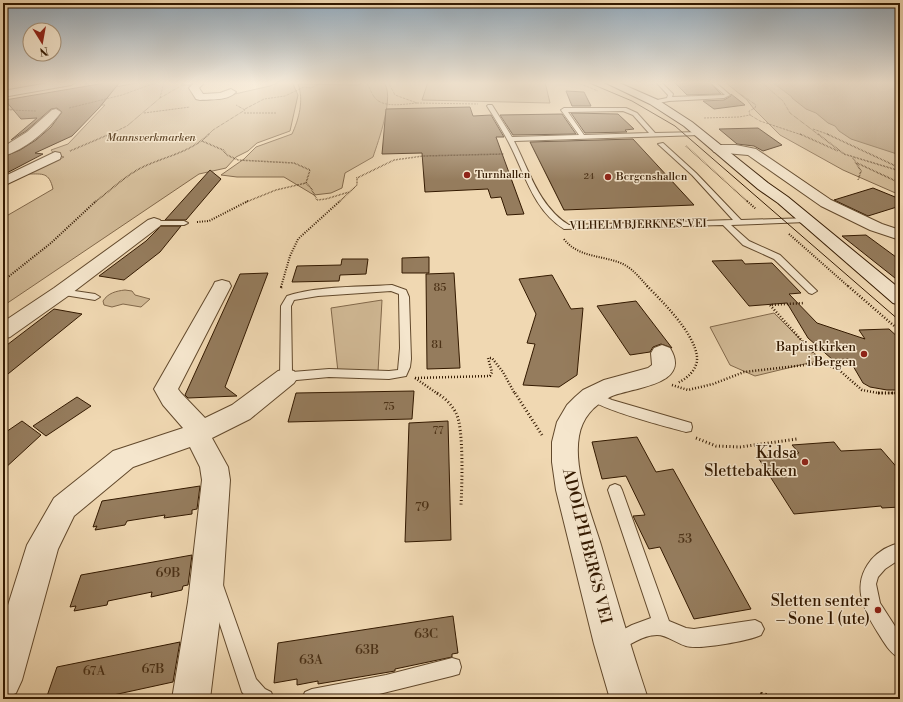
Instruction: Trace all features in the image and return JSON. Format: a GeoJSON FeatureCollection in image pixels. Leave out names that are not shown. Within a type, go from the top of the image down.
{"type":"FeatureCollection","features":[{"type":"Feature","properties":{"kind":"street"},"geometry":{"type":"LineString","coordinates":[[3,152],[26,139],[42,127],[53,115]]}},
{"type":"Feature","properties":{"kind":"street"},"geometry":{"type":"LineString","coordinates":[[676,115],[699,126],[718,149],[900,299]]}},
{"type":"Feature","properties":{"kind":"street"},"geometry":{"type":"LineString","coordinates":[[718,149],[736,149],[752,152],[826,203],[870,225],[900,235]]}},
{"type":"Feature","properties":{"kind":"street"},"geometry":{"type":"LineString","coordinates":[[3,182],[55,156]]}},
{"type":"Feature","properties":{"kind":"street"},"geometry":{"type":"LineString","coordinates":[[3,332],[61,292],[154,223]]}},
{"type":"Feature","properties":{"kind":"street"},"geometry":{"type":"LineString","coordinates":[[191,699],[209,571],[216,480],[214,467],[197,434],[195,423],[172,399],[166,390],[222,286]]}},
{"type":"Feature","properties":{"kind":"street","name":"ADOLPH BERGS VEI"},"geometry":{"type":"LineString","coordinates":[[630,699],[612,644],[580,531],[567,469],[566,435],[578,408],[592,395],[610,387],[655,375],[662,370],[665,364],[662,353]]}},
{"type":"Feature","properties":{"kind":"street"},"geometry":{"type":"LineString","coordinates":[[3,680],[43,545],[64,507],[122,459],[197,434],[241,412],[286,377]]}},
{"type":"Feature","properties":{"kind":"lane","name":"VILHELM BJERKNES' VEI"},"geometry":{"type":"LineString","coordinates":[[495,115],[518,154],[532,186],[544,205],[552,217],[560,224],[567,227],[726,224],[806,220]]}},
{"type":"Feature","properties":{"kind":"lane"},"geometry":{"type":"LineString","coordinates":[[567,115],[583,137]]}},
{"type":"Feature","properties":{"kind":"lane"},"geometry":{"type":"LineString","coordinates":[[636,115],[653,134]]}},
{"type":"Feature","properties":{"kind":"lane"},"geometry":{"type":"LineString","coordinates":[[510,139],[672,133],[699,126]]}},
{"type":"Feature","properties":{"kind":"lane"},"geometry":{"type":"LineString","coordinates":[[661,144],[694,174],[740,223]]}},
{"type":"Feature","properties":{"kind":"lane"},"geometry":{"type":"LineString","coordinates":[[154,223],[184,223]]}},
{"type":"Feature","properties":{"kind":"lane"},"geometry":{"type":"LineString","coordinates":[[726,224],[746,243],[777,257],[812,292]]}},
{"type":"Feature","properties":{"kind":"lane"},"geometry":{"type":"LineString","coordinates":[[392,288],[403,292],[406,349],[405,368],[402,373],[389,375],[329,373],[286,377],[286,306],[290,298],[299,295],[318,293],[392,288]]}},
{"type":"Feature","properties":{"kind":"lane"},"geometry":{"type":"LineString","coordinates":[[61,292],[95,297]]}},
{"type":"Feature","properties":{"kind":"lane"},"geometry":{"type":"LineString","coordinates":[[592,395],[608,404],[686,427]]}},
{"type":"Feature","properties":{"kind":"lane"},"geometry":{"type":"LineString","coordinates":[[616,490],[663,627]]}},
{"type":"Feature","properties":{"kind":"lane"},"geometry":{"type":"LineString","coordinates":[[900,551],[896,551],[883,559],[872,570],[867,593],[870,603],[900,649]]}},
{"type":"Feature","properties":{"kind":"lane"},"geometry":{"type":"LineString","coordinates":[[209,571],[211,572],[249,685],[258,696],[264,699]]}},
{"type":"Feature","properties":{"kind":"lane"},"geometry":{"type":"LineString","coordinates":[[612,644],[647,628],[663,627],[682,636],[693,638],[755,629]]}},
{"type":"Feature","properties":{"kind":"lane"},"geometry":{"type":"LineString","coordinates":[[312,699],[386,684],[452,667]]}},
{"type":"Feature","properties":{"kind":"path"},"geometry":{"type":"LineString","coordinates":[[55,156],[112,134],[141,115]]}},
{"type":"Feature","properties":{"kind":"path"},"geometry":{"type":"LineString","coordinates":[[3,281],[51,243],[87,208],[127,177],[144,166],[184,151],[202,141],[213,130],[240,115]]}},
{"type":"Feature","properties":{"kind":"path"},"geometry":{"type":"LineString","coordinates":[[699,126],[750,115],[757,120],[794,132],[853,157],[900,171]]}},
{"type":"Feature","properties":{"kind":"path"},"geometry":{"type":"LineString","coordinates":[[792,115],[840,151]]}},
{"type":"Feature","properties":{"kind":"path"},"geometry":{"type":"LineString","coordinates":[[810,128],[840,139],[900,167]]}},
{"type":"Feature","properties":{"kind":"path"},"geometry":{"type":"LineString","coordinates":[[672,133],[770,222],[780,230],[792,235],[900,331]]}},
{"type":"Feature","properties":{"kind":"path"},"geometry":{"type":"LineString","coordinates":[[202,141],[223,150],[227,155],[238,160],[294,163],[310,170],[306,183]]}},
{"type":"Feature","properties":{"kind":"path"},"geometry":{"type":"LineString","coordinates":[[281,289],[290,256],[298,239],[357,185],[357,178],[394,160],[423,156],[518,154]]}},
{"type":"Feature","properties":{"kind":"path"},"geometry":{"type":"LineString","coordinates":[[853,157],[861,171],[858,180]]}},
{"type":"Feature","properties":{"kind":"path"},"geometry":{"type":"LineString","coordinates":[[857,163],[900,183]]}},
{"type":"Feature","properties":{"kind":"path"},"geometry":{"type":"LineString","coordinates":[[306,183],[311,188],[316,200],[326,199],[351,191]]}},
{"type":"Feature","properties":{"kind":"path"},"geometry":{"type":"LineString","coordinates":[[209,221],[256,197],[276,190],[306,183]]}},
{"type":"Feature","properties":{"kind":"path"},"geometry":{"type":"LineString","coordinates":[[567,227],[564,236],[568,245],[577,251],[613,260],[630,269],[660,301],[690,338],[697,359],[695,366],[688,375],[679,382],[669,384],[688,390],[713,384],[744,372],[822,363],[834,366],[845,374],[858,387],[868,392],[900,392]]}},
{"type":"Feature","properties":{"kind":"path"},"geometry":{"type":"LineString","coordinates":[[812,292],[805,296],[808,303],[770,305],[822,363]]}},
{"type":"Feature","properties":{"kind":"path"},"geometry":{"type":"LineString","coordinates":[[415,378],[490,376],[492,372],[488,358],[492,358],[503,372],[518,401],[542,433]]}},
{"type":"Feature","properties":{"kind":"path"},"geometry":{"type":"LineString","coordinates":[[402,373],[415,378],[452,405],[457,413],[459,422],[462,480],[461,505]]}},
{"type":"Feature","properties":{"kind":"path"},"geometry":{"type":"LineString","coordinates":[[686,427],[688,434],[716,446],[740,447],[797,438]]}},
{"type":"Feature","properties":{"kind":"path"},"geometry":{"type":"LineString","coordinates":[[753,699],[762,694],[770,696],[772,699]]}},
{"type":"Feature","properties":{"kind":"green space","name":"Mannsverkmarken"},"geometry":{"type":"Polygon","coordinates":[[[96,115],[294,115],[290,131],[257,143],[248,151],[236,157],[226,168],[199,174],[3,306],[3,218],[53,189],[50,179],[45,175],[28,174],[64,157],[55,155],[51,150],[68,144],[96,115]]]}},
{"type":"Feature","properties":{"kind":"green space"},"geometry":{"type":"Polygon","coordinates":[[[299,115],[386,115],[373,157],[345,173],[342,188],[331,193],[314,195],[284,177],[237,177],[221,175],[244,159],[256,147],[292,134],[299,115]]]}},
{"type":"Feature","properties":{"kind":"green space"},"geometry":{"type":"Polygon","coordinates":[[[760,115],[900,115],[900,195],[843,170],[780,135],[760,115]]]}},
{"type":"Feature","properties":{"kind":"green space"},"geometry":{"type":"Polygon","coordinates":[[[125,290],[132,291],[135,295],[150,299],[141,307],[123,304],[112,307],[104,305],[103,301],[107,296],[115,292],[125,290]]]}},
{"type":"Feature","properties":{"kind":"green space"},"geometry":{"type":"Polygon","coordinates":[[[382,300],[378,372],[338,372],[331,308],[382,300]]]}},
{"type":"Feature","properties":{"kind":"green space"},"geometry":{"type":"Polygon","coordinates":[[[774,313],[821,360],[755,376],[730,365],[710,327],[774,313]]]}},
{"type":"Feature","properties":{"kind":"shaded area"},"geometry":{"type":"Polygon","coordinates":[[[818,115],[900,115],[900,155],[851,139],[839,131],[835,126],[828,123],[818,115]]]}},
{"type":"Feature","properties":{"kind":"building"},"geometry":{"type":"Polygon","coordinates":[[[17,115],[44,115],[26,131],[11,140],[37,118],[21,119],[17,115]]]}},
{"type":"Feature","properties":{"kind":"building"},"geometry":{"type":"Polygon","coordinates":[[[60,115],[92,115],[72,136],[35,153],[43,154],[3,175],[3,157],[20,150],[36,140],[51,127],[60,115]]]}},
{"type":"Feature","properties":{"kind":"building"},"geometry":{"type":"Polygon","coordinates":[[[385,115],[491,115],[504,137],[496,137],[524,214],[507,215],[501,197],[491,198],[488,189],[425,192],[422,153],[382,154],[385,115]]]}},
{"type":"Feature","properties":{"kind":"building"},"geometry":{"type":"Polygon","coordinates":[[[500,115],[563,115],[576,134],[513,135],[500,115]]]}},
{"type":"Feature","properties":{"kind":"building"},"geometry":{"type":"Polygon","coordinates":[[[572,115],[619,115],[634,129],[625,130],[627,132],[585,133],[572,115]]]}},
{"type":"Feature","properties":{"kind":"building"},"geometry":{"type":"Polygon","coordinates":[[[758,128],[782,145],[763,151],[754,146],[737,144],[719,129],[758,128]]]}},
{"type":"Feature","properties":{"kind":"building","name":"Bergenshallen"},"geometry":{"type":"Polygon","coordinates":[[[633,139],[694,205],[564,210],[530,142],[633,139]]]}},
{"type":"Feature","properties":{"kind":"building"},"geometry":{"type":"Polygon","coordinates":[[[210,170],[221,179],[186,220],[165,220],[210,170]]]}},
{"type":"Feature","properties":{"kind":"building"},"geometry":{"type":"Polygon","coordinates":[[[873,188],[900,199],[900,206],[868,216],[834,200],[873,188]]]}},
{"type":"Feature","properties":{"kind":"building"},"geometry":{"type":"Polygon","coordinates":[[[161,226],[181,226],[160,252],[124,280],[99,276],[146,241],[161,226]]]}},
{"type":"Feature","properties":{"kind":"building"},"geometry":{"type":"Polygon","coordinates":[[[866,235],[900,260],[900,282],[842,236],[866,235]]]}},
{"type":"Feature","properties":{"kind":"building"},"geometry":{"type":"Polygon","coordinates":[[[429,257],[429,273],[402,273],[402,258],[429,257]]]}},
{"type":"Feature","properties":{"kind":"building"},"geometry":{"type":"Polygon","coordinates":[[[342,259],[368,259],[366,274],[340,275],[339,281],[292,282],[297,266],[341,265],[342,259]]]}},
{"type":"Feature","properties":{"kind":"building"},"geometry":{"type":"Polygon","coordinates":[[[742,260],[745,264],[772,263],[801,293],[789,294],[817,323],[865,339],[859,330],[889,329],[900,339],[900,390],[887,390],[870,387],[863,383],[849,359],[833,360],[808,338],[787,303],[749,306],[712,261],[742,260]]]}},
{"type":"Feature","properties":{"kind":"building"},"geometry":{"type":"Polygon","coordinates":[[[268,273],[225,387],[237,396],[188,398],[185,395],[240,274],[268,273]]]}},
{"type":"Feature","properties":{"kind":"building"},"geometry":{"type":"Polygon","coordinates":[[[454,273],[460,368],[427,369],[426,274],[454,273]]]}},
{"type":"Feature","properties":{"kind":"building"},"geometry":{"type":"Polygon","coordinates":[[[552,275],[571,309],[583,308],[577,375],[559,387],[523,385],[535,344],[527,343],[536,314],[519,279],[552,275]]]}},
{"type":"Feature","properties":{"kind":"building"},"geometry":{"type":"Polygon","coordinates":[[[636,301],[672,348],[661,344],[653,347],[650,352],[630,355],[597,306],[636,301]]]}},
{"type":"Feature","properties":{"kind":"building"},"geometry":{"type":"Polygon","coordinates":[[[54,309],[82,314],[3,378],[3,348],[54,309]]]}},
{"type":"Feature","properties":{"kind":"building"},"geometry":{"type":"Polygon","coordinates":[[[414,391],[412,419],[288,422],[296,393],[414,391]]]}},
{"type":"Feature","properties":{"kind":"building"},"geometry":{"type":"Polygon","coordinates":[[[77,397],[91,406],[46,436],[33,426],[77,397]]]}},
{"type":"Feature","properties":{"kind":"building"},"geometry":{"type":"Polygon","coordinates":[[[22,421],[41,435],[3,470],[3,434],[22,421]]]}},
{"type":"Feature","properties":{"kind":"building"},"geometry":{"type":"Polygon","coordinates":[[[448,421],[451,540],[405,542],[409,423],[448,421]]]}},
{"type":"Feature","properties":{"kind":"building"},"geometry":{"type":"Polygon","coordinates":[[[637,437],[656,472],[673,469],[751,609],[694,619],[660,547],[649,549],[633,516],[645,515],[626,476],[602,479],[592,442],[637,437]]]}},
{"type":"Feature","properties":{"kind":"building"},"geometry":{"type":"Polygon","coordinates":[[[834,442],[841,451],[881,449],[900,471],[900,507],[882,508],[881,506],[794,514],[757,456],[799,453],[792,445],[834,442]]]}},
{"type":"Feature","properties":{"kind":"building"},"geometry":{"type":"Polygon","coordinates":[[[200,486],[197,509],[192,510],[192,514],[164,518],[165,515],[127,521],[125,525],[95,530],[97,526],[93,527],[102,501],[200,486]]]}},
{"type":"Feature","properties":{"kind":"building"},"geometry":{"type":"Polygon","coordinates":[[[192,555],[188,585],[183,586],[182,590],[151,597],[152,592],[108,601],[107,605],[74,611],[76,606],[70,607],[81,575],[192,555]]]}},
{"type":"Feature","properties":{"kind":"building"},"geometry":{"type":"Polygon","coordinates":[[[453,616],[458,653],[452,654],[452,657],[395,669],[395,671],[318,684],[318,681],[297,685],[297,679],[274,683],[278,643],[453,616]]]}},
{"type":"Feature","properties":{"kind":"building"},"geometry":{"type":"Polygon","coordinates":[[[180,642],[173,682],[95,699],[46,699],[57,667],[180,642]]]}},
{"type":"Feature","properties":{"kind":"tram line"},"geometry":{"type":"LineString","coordinates":[[656,115],[675,126],[900,321]]}},
{"type":"Feature","properties":{"kind":"place","name":"Turnhallen"},"geometry":{"type":"Point","coordinates":[467,175]}},
{"type":"Feature","properties":{"kind":"place","name":"Bergenshallen"},"geometry":{"type":"Point","coordinates":[608,177]}},
{"type":"Feature","properties":{"kind":"place","name":"Baptistkirken i Bergen"},"geometry":{"type":"Point","coordinates":[864,354]}},
{"type":"Feature","properties":{"kind":"place","name":"Kidsa Slettebakken"},"geometry":{"type":"Point","coordinates":[805,462]}},
{"type":"Feature","properties":{"kind":"place","name":"Sletten senter – Sone 1 (ute)"},"geometry":{"type":"Point","coordinates":[878,610]}}]}
